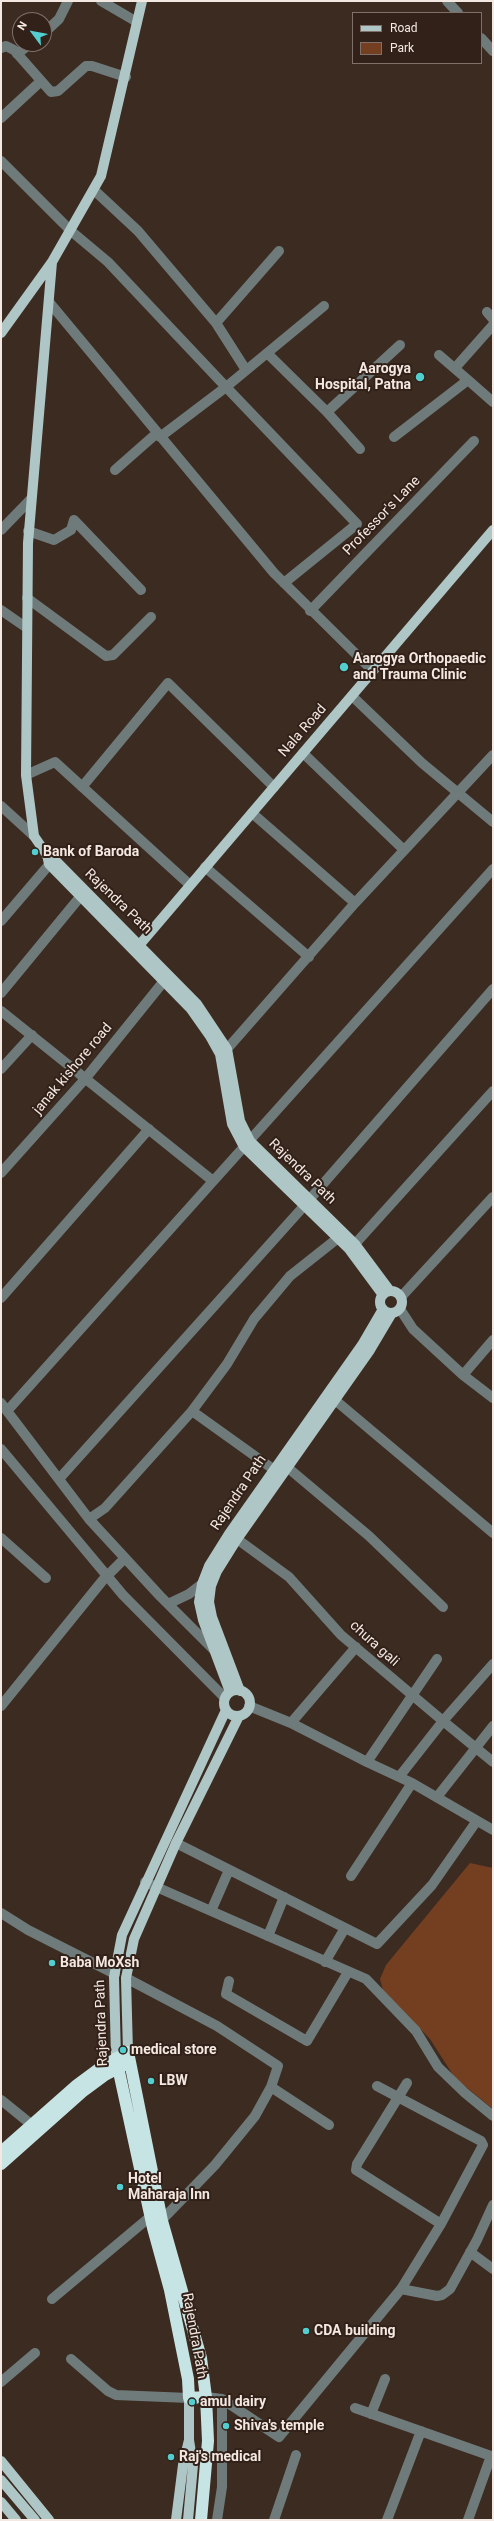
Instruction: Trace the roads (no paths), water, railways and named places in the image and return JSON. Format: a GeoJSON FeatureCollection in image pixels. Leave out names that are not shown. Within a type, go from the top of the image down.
{"type":"FeatureCollection","features":[{"type":"Feature","properties":{"kind":"highway"},"geometry":{"type":"LineString","coordinates":[[1,2152],[77,2085],[123,2060]]}},
{"type":"Feature","properties":{"kind":"highway"},"geometry":{"type":"LineString","coordinates":[[1,2164],[82,2092],[123,2060]]}},
{"type":"Feature","properties":{"kind":"highway","name":"Rajendra Path"},"geometry":{"type":"LineString","coordinates":[[123,2060],[185,2362],[189,2398]]}},
{"type":"Feature","properties":{"kind":"highway","name":"Rajendra Path"},"geometry":{"type":"LineString","coordinates":[[156,2222],[196,2339],[201,2358],[206,2402],[206,2481],[202,2520]]}},
{"type":"Feature","properties":{"kind":"highway"},"geometry":{"type":"LineString","coordinates":[[185,2362],[201,2358]]}},
{"type":"Feature","properties":{"kind":"highway"},"geometry":{"type":"LineString","coordinates":[[189,2398],[206,2402]]}},
{"type":"Feature","properties":{"kind":"main road"},"geometry":{"type":"LineString","coordinates":[[1,333],[52,262],[94,190],[105,162],[126,77],[142,1]]}},
{"type":"Feature","properties":{"kind":"main road"},"geometry":{"type":"LineString","coordinates":[[50,860],[34,836],[26,775],[28,531],[52,262]]}},
{"type":"Feature","properties":{"kind":"main road","name":"Nala Road"},"geometry":{"type":"LineString","coordinates":[[138,948],[205,867],[493,530]]}},
{"type":"Feature","properties":{"kind":"main road","name":"Rajendra Path"},"geometry":{"type":"LineString","coordinates":[[50,860],[80,897],[138,948],[164,981],[194,1007],[220,1054],[232,1124],[247,1144],[306,1203],[387,1293],[401,1297],[392,1310],[370,1350],[237,1539],[217,1571],[211,1586],[209,1602],[232,1694],[122,1935],[114,1974],[123,2060]]}},
{"type":"Feature","properties":{"kind":"main road","name":"Rajendra Path"},"geometry":{"type":"LineString","coordinates":[[50,860],[138,948],[194,1007],[227,1049],[240,1121],[247,1144]]}},
{"type":"Feature","properties":{"kind":"main road","name":"Rajendra Path"},"geometry":{"type":"LineString","coordinates":[[306,1203],[355,1244],[387,1293]]}},
{"type":"Feature","properties":{"kind":"main road"},"geometry":{"type":"LineString","coordinates":[[387,1293],[381,1303],[392,1310]]}},
{"type":"Feature","properties":{"kind":"main road","name":"Rajendra Path"},"geometry":{"type":"LineString","coordinates":[[220,1650],[203,1620],[199,1602],[202,1584],[213,1560],[273,1469],[362,1345],[392,1310]]}},
{"type":"Feature","properties":{"kind":"main road","name":"Rajendra Path"},"geometry":{"type":"LineString","coordinates":[[123,2060],[126,1978],[134,1939],[176,1843],[239,1716],[243,1714],[249,1706],[248,1697],[232,1694]]}},
{"type":"Feature","properties":{"kind":"main road"},"geometry":{"type":"LineString","coordinates":[[226,1710],[234,1716],[239,1716]]}},
{"type":"Feature","properties":{"kind":"main road"},"geometry":{"type":"LineString","coordinates":[[188,2520],[193,2465],[189,2440],[189,2398]]}},
{"type":"Feature","properties":{"kind":"main road"},"geometry":{"type":"LineString","coordinates":[[176,2520],[183,2465],[189,2440]]}},
{"type":"Feature","properties":{"kind":"main road"},"geometry":{"type":"LineString","coordinates":[[1,2461],[49,2520]]}},
{"type":"Feature","properties":{"kind":"main road"},"geometry":{"type":"LineString","coordinates":[[1,2480],[35,2520]]}},
{"type":"Feature","properties":{"kind":"main road"},"geometry":{"type":"LineString","coordinates":[[2,2506],[16,2520]]}},
{"type":"Feature","properties":{"kind":"street"},"geometry":{"type":"LineString","coordinates":[[52,26],[59,19],[68,1]]}},
{"type":"Feature","properties":{"kind":"street"},"geometry":{"type":"LineString","coordinates":[[101,1],[137,22]]}},
{"type":"Feature","properties":{"kind":"street"},"geometry":{"type":"LineString","coordinates":[[447,1],[457,12]]}},
{"type":"Feature","properties":{"kind":"street"},"geometry":{"type":"LineString","coordinates":[[482,39],[493,51]]}},
{"type":"Feature","properties":{"kind":"street"},"geometry":{"type":"LineString","coordinates":[[1,48],[6,46],[18,54],[48,90],[55,93],[86,66],[92,66],[126,77]]}},
{"type":"Feature","properties":{"kind":"street"},"geometry":{"type":"LineString","coordinates":[[1,118],[41,81]]}},
{"type":"Feature","properties":{"kind":"street"},"geometry":{"type":"LineString","coordinates":[[1,161],[71,231],[108,262],[357,524],[284,583]]}},
{"type":"Feature","properties":{"kind":"street"},"geometry":{"type":"LineString","coordinates":[[94,190],[138,231],[216,323],[246,370]]}},
{"type":"Feature","properties":{"kind":"street"},"geometry":{"type":"LineString","coordinates":[[216,323],[279,251]]}},
{"type":"Feature","properties":{"kind":"street"},"geometry":{"type":"LineString","coordinates":[[49,302],[158,435],[284,583],[310,611],[373,671]]}},
{"type":"Feature","properties":{"kind":"street"},"geometry":{"type":"LineString","coordinates":[[115,470],[158,435],[226,387],[324,306]]}},
{"type":"Feature","properties":{"kind":"street"},"geometry":{"type":"LineString","coordinates":[[454,368],[493,325]]}},
{"type":"Feature","properties":{"kind":"street"},"geometry":{"type":"LineString","coordinates":[[327,412],[400,344]]}},
{"type":"Feature","properties":{"kind":"street"},"geometry":{"type":"LineString","coordinates":[[267,353],[327,412],[360,449]]}},
{"type":"Feature","properties":{"kind":"street"},"geometry":{"type":"LineString","coordinates":[[440,355],[493,402]]}},
{"type":"Feature","properties":{"kind":"street"},"geometry":{"type":"LineString","coordinates":[[394,437],[468,380]]}},
{"type":"Feature","properties":{"kind":"street","name":"Professor's Lane"},"geometry":{"type":"LineString","coordinates":[[310,611],[474,441]]}},
{"type":"Feature","properties":{"kind":"street"},"geometry":{"type":"LineString","coordinates":[[1,530],[31,499]]}},
{"type":"Feature","properties":{"kind":"street"},"geometry":{"type":"LineString","coordinates":[[28,531],[54,540],[71,530],[74,520],[140,590]]}},
{"type":"Feature","properties":{"kind":"street"},"geometry":{"type":"LineString","coordinates":[[27,598],[106,656],[113,655],[151,617]]}},
{"type":"Feature","properties":{"kind":"street"},"geometry":{"type":"LineString","coordinates":[[1,610],[27,628]]}},
{"type":"Feature","properties":{"kind":"street"},"geometry":{"type":"LineString","coordinates":[[82,786],[168,683],[274,787]]}},
{"type":"Feature","properties":{"kind":"street"},"geometry":{"type":"LineString","coordinates":[[352,696],[457,792],[493,822]]}},
{"type":"Feature","properties":{"kind":"street"},"geometry":{"type":"LineString","coordinates":[[303,753],[404,850]]}},
{"type":"Feature","properties":{"kind":"street"},"geometry":{"type":"LineString","coordinates":[[227,1049],[355,903],[493,755]]}},
{"type":"Feature","properties":{"kind":"street"},"geometry":{"type":"LineString","coordinates":[[26,775],[55,762],[190,886]]}},
{"type":"Feature","properties":{"kind":"street"},"geometry":{"type":"LineString","coordinates":[[1,806],[34,836]]}},
{"type":"Feature","properties":{"kind":"street"},"geometry":{"type":"LineString","coordinates":[[252,813],[355,903]]}},
{"type":"Feature","properties":{"kind":"street"},"geometry":{"type":"LineString","coordinates":[[1,921],[50,860]]}},
{"type":"Feature","properties":{"kind":"street"},"geometry":{"type":"LineString","coordinates":[[205,867],[309,957]]}},
{"type":"Feature","properties":{"kind":"street"},"geometry":{"type":"LineString","coordinates":[[220,1650],[168,1604],[89,1519],[4,1407],[214,1181],[493,869]]}},
{"type":"Feature","properties":{"kind":"street"},"geometry":{"type":"LineString","coordinates":[[1,993],[80,897]]}},
{"type":"Feature","properties":{"kind":"street","name":"janak kishore road"},"geometry":{"type":"LineString","coordinates":[[1,1173],[85,1079],[164,981]]}},
{"type":"Feature","properties":{"kind":"street"},"geometry":{"type":"LineString","coordinates":[[59,1479],[306,1203],[493,989]]}},
{"type":"Feature","properties":{"kind":"street"},"geometry":{"type":"LineString","coordinates":[[1,1011],[32,1034],[85,1079],[214,1181]]}},
{"type":"Feature","properties":{"kind":"street"},"geometry":{"type":"LineString","coordinates":[[1,1069],[32,1034]]}},
{"type":"Feature","properties":{"kind":"street"},"geometry":{"type":"LineString","coordinates":[[355,1244],[493,1091]]}},
{"type":"Feature","properties":{"kind":"street"},"geometry":{"type":"LineString","coordinates":[[1,1298],[149,1129]]}},
{"type":"Feature","properties":{"kind":"street"},"geometry":{"type":"LineString","coordinates":[[401,1297],[493,1197]]}},
{"type":"Feature","properties":{"kind":"street"},"geometry":{"type":"LineString","coordinates":[[89,1519],[105,1508],[192,1411],[227,1364],[259,1314],[290,1276],[338,1238]]}},
{"type":"Feature","properties":{"kind":"street"},"geometry":{"type":"LineString","coordinates":[[392,1310],[463,1375],[493,1398]]}},
{"type":"Feature","properties":{"kind":"street"},"geometry":{"type":"LineString","coordinates":[[463,1375],[493,1340]]}},
{"type":"Feature","properties":{"kind":"street"},"geometry":{"type":"LineString","coordinates":[[335,1400],[493,1533]]}},
{"type":"Feature","properties":{"kind":"street"},"geometry":{"type":"LineString","coordinates":[[192,1411],[273,1469]]}},
{"type":"Feature","properties":{"kind":"street"},"geometry":{"type":"LineString","coordinates":[[1,1449],[123,1595],[232,1694]]}},
{"type":"Feature","properties":{"kind":"street"},"geometry":{"type":"LineString","coordinates":[[287,1467],[369,1536],[443,1607]]}},
{"type":"Feature","properties":{"kind":"street"},"geometry":{"type":"LineString","coordinates":[[1,1538],[46,1578]]}},
{"type":"Feature","properties":{"kind":"street","name":"chura gali"},"geometry":{"type":"LineString","coordinates":[[237,1539],[289,1577],[356,1647],[411,1696],[493,1762]]}},
{"type":"Feature","properties":{"kind":"street"},"geometry":{"type":"LineString","coordinates":[[1,1706],[107,1576],[125,1558]]}},
{"type":"Feature","properties":{"kind":"street"},"geometry":{"type":"LineString","coordinates":[[168,1604],[202,1584]]}},
{"type":"Feature","properties":{"kind":"street"},"geometry":{"type":"LineString","coordinates":[[291,1723],[356,1647]]}},
{"type":"Feature","properties":{"kind":"street"},"geometry":{"type":"LineString","coordinates":[[367,1762],[437,1659]]}},
{"type":"Feature","properties":{"kind":"street"},"geometry":{"type":"LineString","coordinates":[[399,1777],[443,1721],[493,1664]]}},
{"type":"Feature","properties":{"kind":"street"},"geometry":{"type":"LineString","coordinates":[[249,1706],[291,1723],[367,1762],[412,1782],[476,1822],[493,1830]]}},
{"type":"Feature","properties":{"kind":"street"},"geometry":{"type":"LineString","coordinates":[[437,1797],[474,1748],[493,1726]]}},
{"type":"Feature","properties":{"kind":"street"},"geometry":{"type":"LineString","coordinates":[[351,1876],[412,1782]]}},
{"type":"Feature","properties":{"kind":"street"},"geometry":{"type":"LineString","coordinates":[[176,1843],[345,1928],[372,1944],[381,1943],[432,1885],[476,1822]]}},
{"type":"Feature","properties":{"kind":"street"},"geometry":{"type":"LineString","coordinates":[[211,1911],[229,1870]]}},
{"type":"Feature","properties":{"kind":"street"},"geometry":{"type":"LineString","coordinates":[[145,1882],[366,1979],[416,2031],[438,2067],[465,2094],[493,2116]]}},
{"type":"Feature","properties":{"kind":"street"},"geometry":{"type":"LineString","coordinates":[[268,1936],[284,1897]]}},
{"type":"Feature","properties":{"kind":"street"},"geometry":{"type":"LineString","coordinates":[[1,1913],[28,1930],[114,1974]]}},
{"type":"Feature","properties":{"kind":"street"},"geometry":{"type":"LineString","coordinates":[[325,1962],[345,1928]]}},
{"type":"Feature","properties":{"kind":"street"},"geometry":{"type":"LineString","coordinates":[[230,1981],[226,1994],[307,2041],[348,1972]]}},
{"type":"Feature","properties":{"kind":"street"},"geometry":{"type":"LineString","coordinates":[[52,2299],[156,2222],[215,2165],[255,2116],[271,2087],[278,2066],[217,2026],[126,1978]]}},
{"type":"Feature","properties":{"kind":"street"},"geometry":{"type":"LineString","coordinates":[[407,2083],[357,2164],[356,2170],[441,2224]]}},
{"type":"Feature","properties":{"kind":"street"},"geometry":{"type":"LineString","coordinates":[[206,2402],[222,2399],[279,2437],[401,2289],[441,2224],[483,2145],[481,2141],[377,2086]]}},
{"type":"Feature","properties":{"kind":"street"},"geometry":{"type":"LineString","coordinates":[[271,2087],[329,2125]]}},
{"type":"Feature","properties":{"kind":"street"},"geometry":{"type":"LineString","coordinates":[[1,2100],[32,2125]]}},
{"type":"Feature","properties":{"kind":"street"},"geometry":{"type":"LineString","coordinates":[[401,2289],[442,2295],[450,2289],[493,2205]]}},
{"type":"Feature","properties":{"kind":"street"},"geometry":{"type":"LineString","coordinates":[[470,2252],[493,2269]]}},
{"type":"Feature","properties":{"kind":"street"},"geometry":{"type":"LineString","coordinates":[[1,2382],[35,2353]]}},
{"type":"Feature","properties":{"kind":"street"},"geometry":{"type":"LineString","coordinates":[[70,2359],[108,2391],[116,2395],[189,2398]]}},
{"type":"Feature","properties":{"kind":"street"},"geometry":{"type":"LineString","coordinates":[[372,2414],[385,2379]]}},
{"type":"Feature","properties":{"kind":"street"},"geometry":{"type":"LineString","coordinates":[[217,2520],[222,2487],[222,2399]]}},
{"type":"Feature","properties":{"kind":"street"},"geometry":{"type":"LineString","coordinates":[[355,2408],[491,2456],[468,2520]]}},
{"type":"Feature","properties":{"kind":"street"},"geometry":{"type":"LineString","coordinates":[[387,2520],[421,2431]]}},
{"type":"Feature","properties":{"kind":"street"},"geometry":{"type":"LineString","coordinates":[[274,2520],[296,2455]]}},
{"type":"Feature","properties":{"kind":"place","name":"Aarogya Hospital, Patna"},"geometry":{"type":"Point","coordinates":[420,377]}},
{"type":"Feature","properties":{"kind":"place","name":"Aarogya Orthopaedic and Trauma Clinic"},"geometry":{"type":"Point","coordinates":[344,667]}},
{"type":"Feature","properties":{"kind":"place","name":"Bank of Baroda"},"geometry":{"type":"Point","coordinates":[35,852]}},
{"type":"Feature","properties":{"kind":"place","name":"Baba MoXsh"},"geometry":{"type":"Point","coordinates":[52,1963]}},
{"type":"Feature","properties":{"kind":"place","name":"medical store"},"geometry":{"type":"Point","coordinates":[123,2050]}},
{"type":"Feature","properties":{"kind":"place","name":"LBW"},"geometry":{"type":"Point","coordinates":[151,2081]}},
{"type":"Feature","properties":{"kind":"place","name":"Hotel Maharaja Inn"},"geometry":{"type":"Point","coordinates":[120,2187]}},
{"type":"Feature","properties":{"kind":"place","name":"CDA building"},"geometry":{"type":"Point","coordinates":[306,2331]}},
{"type":"Feature","properties":{"kind":"place","name":"amul dairy"},"geometry":{"type":"Point","coordinates":[192,2402]}},
{"type":"Feature","properties":{"kind":"place","name":"Shiva's temple"},"geometry":{"type":"Point","coordinates":[226,2426]}},
{"type":"Feature","properties":{"kind":"place","name":"Raj's medical"},"geometry":{"type":"Point","coordinates":[171,2457]}}]}
